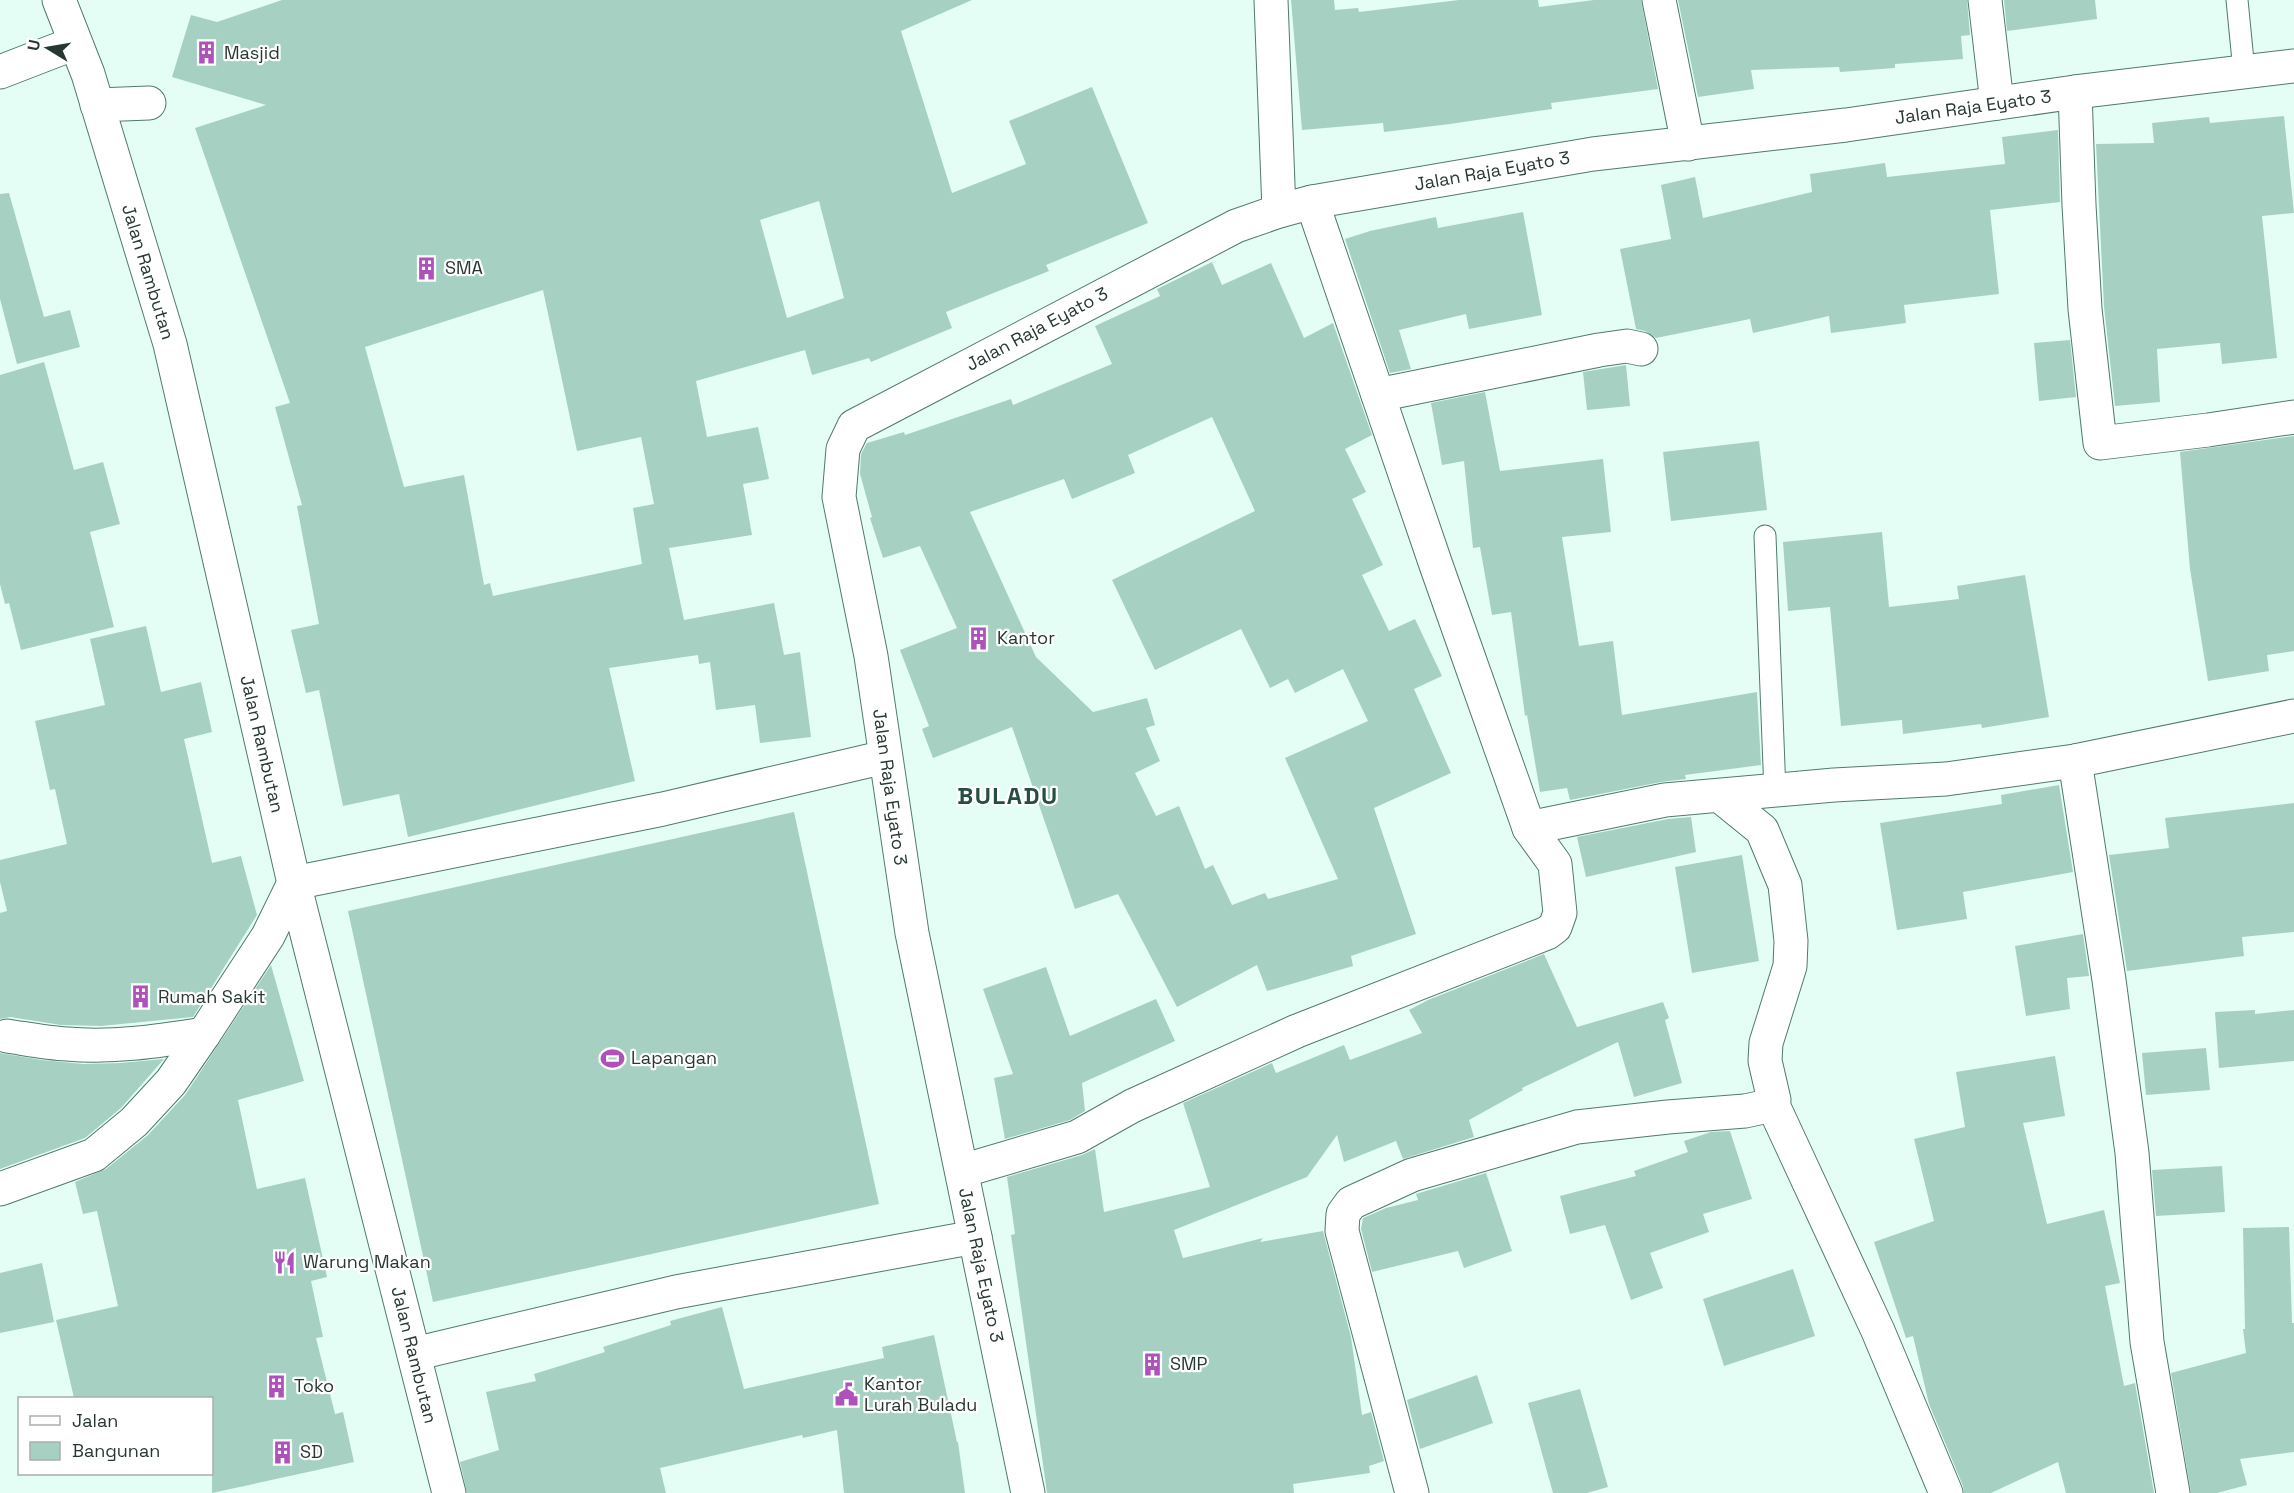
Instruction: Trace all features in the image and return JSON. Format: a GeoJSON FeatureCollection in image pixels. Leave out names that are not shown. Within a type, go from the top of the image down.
{"type":"FeatureCollection","features":[{"type":"Feature","properties":{"kind":"street","name":"Jalan Rambutan"},"geometry":{"type":"LineString","coordinates":[[59,0],[88,74],[170,344],[294,883],[449,1493]]}},
{"type":"Feature","properties":{"kind":"street"},"geometry":{"type":"LineString","coordinates":[[1271,0],[1279,211]]}},
{"type":"Feature","properties":{"kind":"street"},"geometry":{"type":"LineString","coordinates":[[1659,0],[1688,144]]}},
{"type":"Feature","properties":{"kind":"street"},"geometry":{"type":"LineString","coordinates":[[1985,0],[1997,103]]}},
{"type":"Feature","properties":{"kind":"street"},"geometry":{"type":"LineString","coordinates":[[0,72],[75,43]]}},
{"type":"Feature","properties":{"kind":"street","name":"Jalan Raja Eyato 3"},"geometry":{"type":"LineString","coordinates":[[1028,1493],[912,933],[871,656],[839,497],[843,449],[854,426],[1236,226],[1312,202],[1593,154],[1846,125],[2075,92],[2294,66]]}},
{"type":"Feature","properties":{"kind":"street"},"geometry":{"type":"LineString","coordinates":[[2075,92],[2085,309],[2100,443],[2294,417]]}},
{"type":"Feature","properties":{"kind":"street"},"geometry":{"type":"LineString","coordinates":[[98,105],[149,103]]}},
{"type":"Feature","properties":{"kind":"street"},"geometry":{"type":"LineString","coordinates":[[962,1172],[1077,1137],[1132,1106],[1297,1030],[1547,933],[1555,927],[1560,913],[1555,864],[1529,828],[1312,202]]}},
{"type":"Feature","properties":{"kind":"street"},"geometry":{"type":"LineString","coordinates":[[1378,395],[1599,350],[1627,346],[1641,349]]}},
{"type":"Feature","properties":{"kind":"street"},"geometry":{"type":"LineString","coordinates":[[1529,828],[1665,800],[1834,785],[1946,779],[2075,761],[2294,716]]}},
{"type":"Feature","properties":{"kind":"street"},"geometry":{"type":"LineString","coordinates":[[0,1189],[94,1155],[134,1122],[171,1082],[204,1034],[268,936],[294,883],[663,809],[885,757]]}},
{"type":"Feature","properties":{"kind":"street"},"geometry":{"type":"LineString","coordinates":[[2075,761],[2109,980],[2132,1153],[2147,1342],[2174,1493]]}},
{"type":"Feature","properties":{"kind":"street"},"geometry":{"type":"LineString","coordinates":[[1720,796],[1762,830],[1785,885],[1791,941],[1790,966],[1766,1043],[1765,1061],[1774,1100],[1773,1105],[1878,1331],[1946,1493]]}},
{"type":"Feature","properties":{"kind":"street"},"geometry":{"type":"LineString","coordinates":[[7,1036],[66,1044],[112,1045],[204,1034]]}},
{"type":"Feature","properties":{"kind":"street"},"geometry":{"type":"LineString","coordinates":[[1412,1493],[1342,1231],[1343,1214],[1347,1207],[1351,1203],[1412,1176],[1578,1127],[1745,1111],[1773,1105]]}},
{"type":"Feature","properties":{"kind":"street"},"geometry":{"type":"LineString","coordinates":[[414,1353],[676,1292],[975,1237]]}},
{"type":"Feature","properties":{"kind":"lane"},"geometry":{"type":"LineString","coordinates":[[2237,0],[2244,71]]}},
{"type":"Feature","properties":{"kind":"lane"},"geometry":{"type":"LineString","coordinates":[[1765,536],[1775,792]]}},
{"type":"Feature","properties":{"kind":"building"},"geometry":{"type":"Polygon","coordinates":[[[282,0],[972,0],[901,31],[952,193],[1026,164],[1009,121],[1092,87],[1148,223],[1046,265],[1049,271],[946,312],[952,328],[871,362],[869,358],[812,375],[805,350],[696,381],[707,437],[758,427],[769,479],[743,484],[752,535],[669,548],[684,620],[774,603],[784,655],[800,652],[811,737],[760,743],[755,705],[716,710],[710,662],[699,664],[698,655],[609,668],[635,781],[408,837],[399,794],[343,806],[319,690],[306,693],[291,630],[319,624],[297,506],[302,505],[275,407],[290,403],[195,128],[266,105],[172,77],[191,15],[217,22],[282,0]],[[819,201],[760,220],[787,318],[844,298],[819,201]],[[543,290],[365,347],[404,487],[464,475],[484,585],[490,583],[493,596],[642,564],[633,508],[654,504],[641,437],[577,451],[543,290]]]}},
{"type":"Feature","properties":{"kind":"building"},"geometry":{"type":"Polygon","coordinates":[[[1291,0],[1334,0],[1335,10],[1358,8],[1359,12],[1459,0],[1538,0],[1539,7],[1594,0],[1641,0],[1658,89],[1551,103],[1552,109],[1384,132],[1383,123],[1302,130],[1291,0]]]}},
{"type":"Feature","properties":{"kind":"building"},"geometry":{"type":"Polygon","coordinates":[[[1678,0],[1967,0],[1970,35],[1961,36],[1963,59],[1895,64],[1895,68],[1840,72],[1839,67],[1751,70],[1754,89],[1698,97],[1678,0]]]}},
{"type":"Feature","properties":{"kind":"building"},"geometry":{"type":"Polygon","coordinates":[[[2004,0],[2095,0],[2097,19],[2007,31],[2004,0]]]}},
{"type":"Feature","properties":{"kind":"building"},"geometry":{"type":"Polygon","coordinates":[[[2284,116],[2294,213],[2262,216],[2277,358],[2222,364],[2220,343],[2157,349],[2160,402],[2115,406],[2104,307],[2096,144],[2154,143],[2152,123],[2209,117],[2210,123],[2284,116]]]}},
{"type":"Feature","properties":{"kind":"building"},"geometry":{"type":"Polygon","coordinates":[[[2058,130],[2060,202],[1990,210],[1999,294],[1904,305],[1906,323],[1831,333],[1829,316],[1753,333],[1750,319],[1656,338],[1645,331],[1636,329],[1620,249],[1671,239],[1661,185],[1695,177],[1703,218],[1812,192],[1810,174],[1885,163],[1887,177],[2005,164],[2002,137],[2058,130]]]}},
{"type":"Feature","properties":{"kind":"building"},"geometry":{"type":"Polygon","coordinates":[[[9,193],[44,317],[70,310],[80,347],[17,364],[0,299],[0,194],[9,193]]]}},
{"type":"Feature","properties":{"kind":"building"},"geometry":{"type":"Polygon","coordinates":[[[1523,212],[1542,315],[1469,329],[1466,314],[1399,330],[1411,369],[1390,373],[1345,239],[1370,231],[1436,217],[1438,228],[1523,212]]]}},
{"type":"Feature","properties":{"kind":"building"},"geometry":{"type":"Polygon","coordinates":[[[1212,262],[1222,285],[1271,263],[1304,338],[1333,323],[1372,435],[1345,449],[1366,492],[1352,499],[1383,565],[1362,575],[1389,631],[1415,619],[1442,676],[1414,689],[1451,773],[1374,808],[1416,934],[1351,956],[1353,966],[1267,991],[1257,965],[1177,1007],[1118,894],[1075,909],[1012,727],[933,758],[922,729],[929,726],[900,650],[957,628],[920,546],[883,558],[870,518],[872,517],[860,474],[861,454],[867,443],[904,432],[905,435],[1011,399],[1013,405],[1112,364],[1095,326],[1160,296],[1157,289],[1212,262]],[[1212,417],[1128,455],[1135,473],[1072,499],[1064,479],[970,512],[1036,657],[1093,712],[1147,698],[1155,725],[1146,728],[1160,761],[1135,773],[1156,816],[1179,806],[1205,869],[1213,865],[1232,905],[1265,893],[1268,899],[1338,879],[1285,758],[1368,721],[1343,669],[1295,693],[1288,679],[1270,688],[1241,629],[1155,670],[1112,580],[1255,511],[1212,417]]]}},
{"type":"Feature","properties":{"kind":"building"},"geometry":{"type":"Polygon","coordinates":[[[2070,340],[2076,397],[2039,401],[2034,343],[2070,340]]]}},
{"type":"Feature","properties":{"kind":"building"},"geometry":{"type":"Polygon","coordinates":[[[44,362],[74,470],[103,462],[120,524],[90,532],[114,627],[21,650],[9,603],[5,604],[0,584],[0,375],[44,362]]]}},
{"type":"Feature","properties":{"kind":"building"},"geometry":{"type":"Polygon","coordinates":[[[1626,365],[1630,406],[1587,410],[1583,372],[1626,365]]]}},
{"type":"Feature","properties":{"kind":"building"},"geometry":{"type":"Polygon","coordinates":[[[1485,392],[1500,471],[1603,459],[1611,532],[1562,537],[1579,646],[1613,641],[1622,715],[1757,692],[1761,765],[1685,775],[1686,779],[1570,800],[1567,788],[1540,792],[1527,715],[1525,716],[1511,612],[1492,615],[1480,547],[1473,548],[1464,461],[1442,465],[1431,403],[1485,392]]]}},
{"type":"Feature","properties":{"kind":"building"},"geometry":{"type":"Polygon","coordinates":[[[2294,436],[2294,651],[2267,655],[2269,671],[2208,681],[2190,569],[2180,452],[2294,436]]]}},
{"type":"Feature","properties":{"kind":"building"},"geometry":{"type":"Polygon","coordinates":[[[1759,441],[1767,510],[1671,521],[1663,452],[1759,441]]]}},
{"type":"Feature","properties":{"kind":"building"},"geometry":{"type":"Polygon","coordinates":[[[1882,532],[1889,607],[1959,599],[1957,586],[2025,575],[2049,717],[1982,728],[1981,724],[1903,734],[1902,720],[1841,726],[1830,607],[1788,611],[1783,542],[1882,532]]]}},
{"type":"Feature","properties":{"kind":"building"},"geometry":{"type":"Polygon","coordinates":[[[146,626],[161,692],[201,682],[212,732],[184,739],[212,863],[241,856],[257,915],[193,1017],[101,1026],[61,1025],[10,1017],[0,1019],[0,913],[7,911],[0,882],[0,860],[67,844],[55,789],[50,790],[35,721],[105,705],[90,639],[146,626]]]}},
{"type":"Feature","properties":{"kind":"building"},"geometry":{"type":"Polygon","coordinates":[[[2059,785],[2073,872],[1963,892],[1967,919],[1897,930],[1880,823],[2002,804],[2001,795],[2059,785]]]}},
{"type":"Feature","properties":{"kind":"building"},"geometry":{"type":"Polygon","coordinates":[[[2294,803],[2294,932],[2242,937],[2244,956],[2127,971],[2109,855],[2169,848],[2165,818],[2294,803]]]}},
{"type":"Feature","properties":{"kind":"building","name":"Lapangan"},"geometry":{"type":"Polygon","coordinates":[[[794,812],[879,1204],[433,1302],[348,911],[794,812]]]}},
{"type":"Feature","properties":{"kind":"building"},"geometry":{"type":"Polygon","coordinates":[[[1691,817],[1696,852],[1586,877],[1577,837],[1668,819],[1691,817]]]}},
{"type":"Feature","properties":{"kind":"building"},"geometry":{"type":"Polygon","coordinates":[[[1742,855],[1759,961],[1692,973],[1675,867],[1742,855]]]}},
{"type":"Feature","properties":{"kind":"building"},"geometry":{"type":"Polygon","coordinates":[[[2083,934],[2089,976],[2067,978],[2070,1009],[2026,1016],[2015,946],[2083,934]]]}},
{"type":"Feature","properties":{"kind":"building"},"geometry":{"type":"Polygon","coordinates":[[[1544,954],[1577,1027],[1663,1002],[1669,1018],[1665,1020],[1682,1083],[1634,1097],[1618,1042],[1522,1088],[1523,1090],[1469,1120],[1474,1137],[1403,1159],[1396,1141],[1344,1162],[1337,1135],[1307,1177],[1174,1230],[1183,1258],[1263,1238],[1260,1242],[1323,1231],[1351,1337],[1362,1415],[1371,1412],[1384,1461],[1369,1466],[1370,1473],[1293,1484],[1294,1493],[1047,1493],[1011,1235],[1015,1234],[1007,1177],[1095,1149],[1104,1212],[1210,1187],[1183,1103],[1272,1063],[1276,1073],[1344,1045],[1350,1060],[1422,1033],[1409,1010],[1428,1000],[1544,954]]]}},
{"type":"Feature","properties":{"kind":"building"},"geometry":{"type":"Polygon","coordinates":[[[271,965],[304,1081],[238,1100],[257,1189],[305,1178],[327,1277],[311,1281],[323,1337],[316,1338],[335,1414],[343,1412],[354,1462],[212,1493],[213,1397],[74,1397],[56,1320],[118,1306],[97,1211],[83,1214],[75,1182],[106,1169],[148,1135],[185,1095],[271,965]]]}},
{"type":"Feature","properties":{"kind":"building"},"geometry":{"type":"Polygon","coordinates":[[[1046,967],[1070,1036],[1156,999],[1175,1041],[1082,1083],[1085,1111],[1070,1120],[1005,1139],[994,1078],[1013,1074],[983,989],[1046,967]]]}},
{"type":"Feature","properties":{"kind":"building"},"geometry":{"type":"Polygon","coordinates":[[[2255,1010],[2255,1014],[2294,1010],[2294,1061],[2219,1068],[2215,1012],[2255,1010]]]}},
{"type":"Feature","properties":{"kind":"building"},"geometry":{"type":"Polygon","coordinates":[[[2206,1048],[2210,1090],[2146,1095],[2142,1053],[2206,1048]]]}},
{"type":"Feature","properties":{"kind":"building"},"geometry":{"type":"Polygon","coordinates":[[[0,1053],[83,1064],[164,1059],[121,1108],[85,1138],[0,1169],[0,1053]]]}},
{"type":"Feature","properties":{"kind":"building"},"geometry":{"type":"Polygon","coordinates":[[[2055,1056],[2065,1116],[2023,1123],[2047,1224],[2104,1210],[2120,1283],[2105,1286],[2124,1386],[2135,1383],[2154,1493],[2066,1493],[2058,1462],[1991,1493],[1964,1493],[1929,1404],[1913,1336],[1906,1338],[1874,1242],[1934,1221],[1914,1139],[1965,1127],[1956,1072],[2055,1056]]]}},
{"type":"Feature","properties":{"kind":"building"},"geometry":{"type":"Polygon","coordinates":[[[1730,1131],[1752,1199],[1703,1214],[1709,1232],[1650,1253],[1663,1288],[1631,1300],[1605,1225],[1570,1234],[1560,1196],[1636,1176],[1634,1171],[1688,1152],[1684,1141],[1711,1132],[1730,1131]]]}},
{"type":"Feature","properties":{"kind":"building"},"geometry":{"type":"Polygon","coordinates":[[[2222,1166],[2225,1212],[2156,1216],[2152,1170],[2222,1166]]]}},
{"type":"Feature","properties":{"kind":"building"},"geometry":{"type":"Polygon","coordinates":[[[1486,1173],[1512,1251],[1464,1268],[1458,1251],[1372,1272],[1361,1229],[1363,1218],[1386,1208],[1418,1200],[1416,1194],[1486,1173]]]}},
{"type":"Feature","properties":{"kind":"building"},"geometry":{"type":"Polygon","coordinates":[[[2289,1227],[2292,1323],[2294,1323],[2294,1452],[2240,1459],[2247,1485],[2217,1493],[2191,1493],[2171,1373],[2246,1353],[2243,1329],[2245,1329],[2243,1228],[2289,1227]]]}},
{"type":"Feature","properties":{"kind":"building"},"geometry":{"type":"Polygon","coordinates":[[[42,1263],[54,1322],[0,1333],[0,1273],[42,1263]]]}},
{"type":"Feature","properties":{"kind":"building"},"geometry":{"type":"Polygon","coordinates":[[[1793,1269],[1815,1336],[1724,1366],[1703,1299],[1793,1269]]]}},
{"type":"Feature","properties":{"kind":"building"},"geometry":{"type":"Polygon","coordinates":[[[722,1307],[744,1389],[884,1358],[882,1347],[934,1335],[958,1442],[965,1493],[844,1493],[837,1430],[803,1438],[802,1435],[660,1468],[666,1493],[467,1493],[460,1462],[499,1450],[486,1392],[536,1381],[534,1374],[605,1352],[603,1347],[671,1325],[670,1321],[722,1307]]]}},
{"type":"Feature","properties":{"kind":"building"},"geometry":{"type":"Polygon","coordinates":[[[1477,1375],[1493,1423],[1420,1449],[1407,1400],[1477,1375]]]}},
{"type":"Feature","properties":{"kind":"building"},"geometry":{"type":"Polygon","coordinates":[[[1580,1389],[1608,1487],[1587,1493],[1553,1493],[1528,1403],[1580,1389]]]}},
{"type":"Feature","properties":{"kind":"place","name":"Masjid"},"geometry":{"type":"Point","coordinates":[206,53]}},
{"type":"Feature","properties":{"kind":"place","name":"SMA"},"geometry":{"type":"Point","coordinates":[427,268]}},
{"type":"Feature","properties":{"kind":"place","name":"Kantor"},"geometry":{"type":"Point","coordinates":[979,638]}},
{"type":"Feature","properties":{"kind":"place","name":"Rumah Sakit"},"geometry":{"type":"Point","coordinates":[140,997]}},
{"type":"Feature","properties":{"kind":"place","name":"Lapangan"},"geometry":{"type":"Point","coordinates":[613,1058]}},
{"type":"Feature","properties":{"kind":"place","name":"Warung Makan"},"geometry":{"type":"Point","coordinates":[285,1262]}},
{"type":"Feature","properties":{"kind":"place","name":"SMP"},"geometry":{"type":"Point","coordinates":[1152,1364]}},
{"type":"Feature","properties":{"kind":"place","name":"Toko"},"geometry":{"type":"Point","coordinates":[276,1386]}},
{"type":"Feature","properties":{"kind":"place","name":"Kantor Lurah Buladu"},"geometry":{"type":"Point","coordinates":[846,1394]}},
{"type":"Feature","properties":{"kind":"place","name":"SD"},"geometry":{"type":"Point","coordinates":[282,1452]}},
{"type":"Feature","properties":{"kind":"district","name":"BULADU"},"geometry":{"type":"Point","coordinates":[1008,796]}}]}
